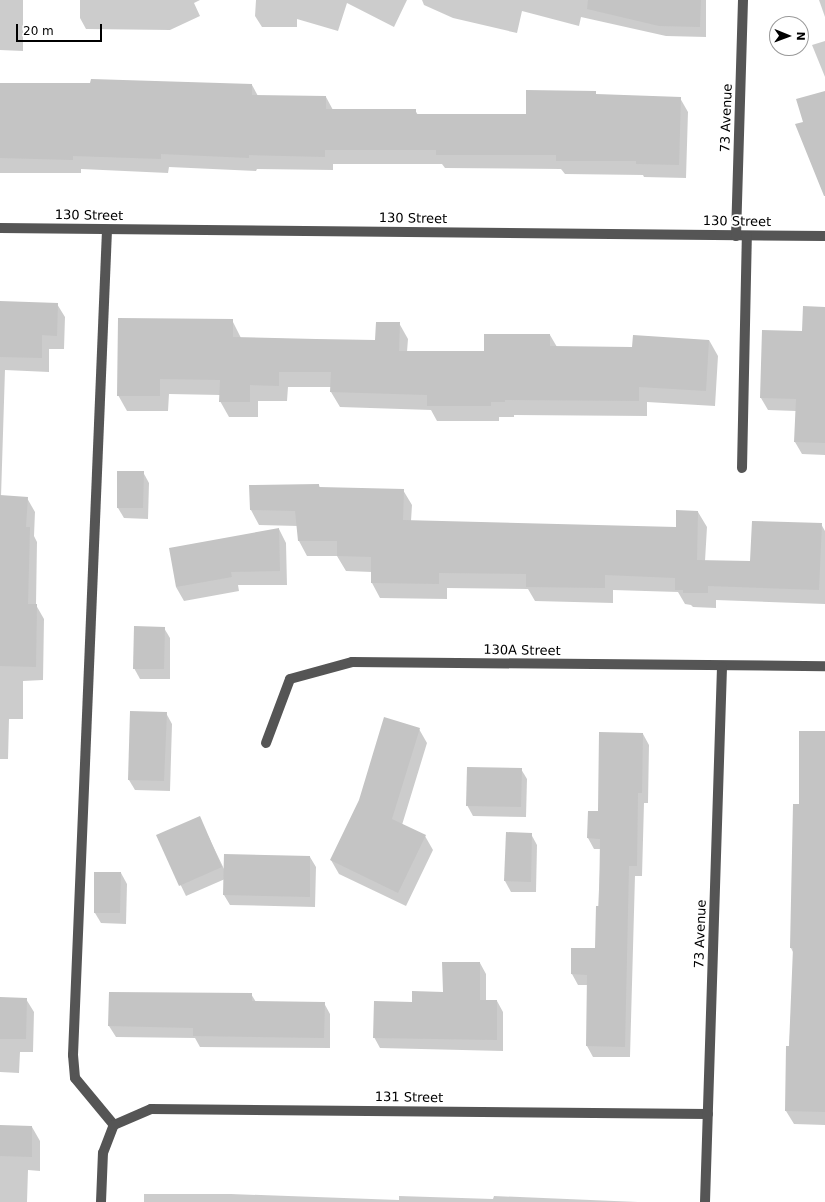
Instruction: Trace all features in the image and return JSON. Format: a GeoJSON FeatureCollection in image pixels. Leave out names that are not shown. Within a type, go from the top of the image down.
{"type":"FeatureCollection","features":[{"type":"Feature","properties":{"kind":"street","name":"73 Avenue"},"geometry":{"type":"LineString","coordinates":[[736,236],[743,0]]}},
{"type":"Feature","properties":{"kind":"street","name":"130 Street"},"geometry":{"type":"LineString","coordinates":[[0,228],[825,236]]}},
{"type":"Feature","properties":{"kind":"street"},"geometry":{"type":"LineString","coordinates":[[101,1202],[103,1153],[114,1125],[75,1078],[73,1055],[107,230]]}},
{"type":"Feature","properties":{"kind":"street"},"geometry":{"type":"LineString","coordinates":[[742,468],[747,236]]}},
{"type":"Feature","properties":{"kind":"street","name":"130A Street"},"geometry":{"type":"LineString","coordinates":[[266,743],[290,679],[352,662],[825,666]]}},
{"type":"Feature","properties":{"kind":"street","name":"73 Avenue"},"geometry":{"type":"LineString","coordinates":[[705,1202],[722,666]]}},
{"type":"Feature","properties":{"kind":"street","name":"131 Street"},"geometry":{"type":"LineString","coordinates":[[114,1125],[151,1108],[708,1114]]}},
{"type":"Feature","properties":{"kind":"building"},"geometry":{"type":"Polygon","coordinates":[[[588,0],[701,0],[700,27],[659,26],[587,9],[588,0]]]}},
{"type":"Feature","properties":{"kind":"building"},"geometry":{"type":"Polygon","coordinates":[[[91,79],[252,84],[252,95],[326,96],[326,109],[416,109],[416,114],[526,114],[526,90],[596,91],[596,94],[681,97],[679,165],[636,164],[636,161],[556,161],[556,155],[436,155],[436,150],[325,150],[325,157],[249,155],[249,158],[161,154],[161,159],[73,156],[73,160],[0,158],[0,83],[90,83],[91,79]]]}},
{"type":"Feature","properties":{"kind":"building"},"geometry":{"type":"Polygon","coordinates":[[[825,91],[824,196],[795,124],[803,122],[796,99],[825,91]]]}},
{"type":"Feature","properties":{"kind":"building"},"geometry":{"type":"Polygon","coordinates":[[[0,301],[58,303],[57,336],[42,335],[42,358],[0,357],[0,301]]]}},
{"type":"Feature","properties":{"kind":"building"},"geometry":{"type":"Polygon","coordinates":[[[803,306],[825,307],[825,443],[794,442],[796,399],[760,398],[762,330],[802,331],[803,306]]]}},
{"type":"Feature","properties":{"kind":"building"},"geometry":{"type":"Polygon","coordinates":[[[118,318],[233,319],[233,337],[375,340],[376,322],[400,322],[399,351],[484,351],[484,334],[550,334],[550,346],[632,347],[633,335],[709,340],[706,391],[639,387],[639,401],[505,400],[505,402],[491,402],[491,406],[427,406],[427,395],[330,392],[331,372],[279,372],[279,386],[250,385],[250,402],[219,402],[220,380],[160,379],[160,396],[117,396],[118,318]]]}},
{"type":"Feature","properties":{"kind":"building"},"geometry":{"type":"Polygon","coordinates":[[[117,471],[144,471],[143,508],[117,508],[117,471]]]}},
{"type":"Feature","properties":{"kind":"building"},"geometry":{"type":"Polygon","coordinates":[[[319,484],[319,487],[404,489],[403,520],[676,527],[676,510],[698,511],[697,560],[750,561],[752,521],[822,523],[819,590],[708,586],[708,593],[683,593],[683,590],[675,590],[675,578],[605,575],[605,588],[526,587],[526,574],[439,573],[439,584],[371,583],[371,557],[337,556],[337,541],[298,541],[295,511],[250,510],[249,485],[319,484]]]}},
{"type":"Feature","properties":{"kind":"building"},"geometry":{"type":"Polygon","coordinates":[[[0,495],[28,497],[26,527],[30,527],[28,604],[37,604],[36,667],[0,666],[0,495]]]}},
{"type":"Feature","properties":{"kind":"building"},"geometry":{"type":"Polygon","coordinates":[[[279,528],[280,571],[231,572],[232,577],[176,587],[169,548],[279,528]]]}},
{"type":"Feature","properties":{"kind":"building"},"geometry":{"type":"Polygon","coordinates":[[[134,626],[165,627],[164,669],[133,669],[134,626]]]}},
{"type":"Feature","properties":{"kind":"building"},"geometry":{"type":"Polygon","coordinates":[[[130,711],[167,712],[164,781],[128,780],[130,711]]]}},
{"type":"Feature","properties":{"kind":"building"},"geometry":{"type":"Polygon","coordinates":[[[384,717],[420,728],[392,819],[426,835],[398,893],[330,860],[359,800],[384,717]]]}},
{"type":"Feature","properties":{"kind":"building"},"geometry":{"type":"Polygon","coordinates":[[[799,731],[825,731],[825,1112],[785,1111],[786,1046],[789,1046],[793,948],[790,948],[793,804],[799,804],[799,731]]]}},
{"type":"Feature","properties":{"kind":"building"},"geometry":{"type":"Polygon","coordinates":[[[599,732],[643,733],[642,793],[638,793],[637,866],[629,866],[625,1047],[586,1046],[587,975],[571,974],[571,948],[595,948],[596,906],[599,906],[600,839],[587,838],[588,811],[598,811],[599,732]]]}},
{"type":"Feature","properties":{"kind":"building"},"geometry":{"type":"Polygon","coordinates":[[[467,767],[522,768],[521,807],[466,806],[467,767]]]}},
{"type":"Feature","properties":{"kind":"building"},"geometry":{"type":"Polygon","coordinates":[[[200,816],[222,867],[179,886],[156,835],[200,816]]]}},
{"type":"Feature","properties":{"kind":"building"},"geometry":{"type":"Polygon","coordinates":[[[506,832],[532,833],[531,882],[504,881],[506,832]]]}},
{"type":"Feature","properties":{"kind":"building"},"geometry":{"type":"Polygon","coordinates":[[[224,854],[310,856],[310,897],[223,895],[224,854]]]}},
{"type":"Feature","properties":{"kind":"building"},"geometry":{"type":"Polygon","coordinates":[[[94,872],[121,872],[120,913],[94,913],[94,872]]]}},
{"type":"Feature","properties":{"kind":"building"},"geometry":{"type":"Polygon","coordinates":[[[442,962],[480,962],[480,1000],[497,1000],[497,1040],[373,1038],[374,1001],[412,1002],[412,991],[443,992],[442,962]]]}},
{"type":"Feature","properties":{"kind":"building"},"geometry":{"type":"Polygon","coordinates":[[[109,992],[252,993],[252,1001],[325,1002],[324,1038],[193,1036],[193,1028],[108,1026],[109,992]]]}},
{"type":"Feature","properties":{"kind":"building"},"geometry":{"type":"Polygon","coordinates":[[[0,997],[27,998],[26,1039],[0,1039],[0,997]]]}},
{"type":"Feature","properties":{"kind":"building"},"geometry":{"type":"Polygon","coordinates":[[[0,1125],[32,1126],[32,1157],[0,1156],[0,1125]]]}}]}
